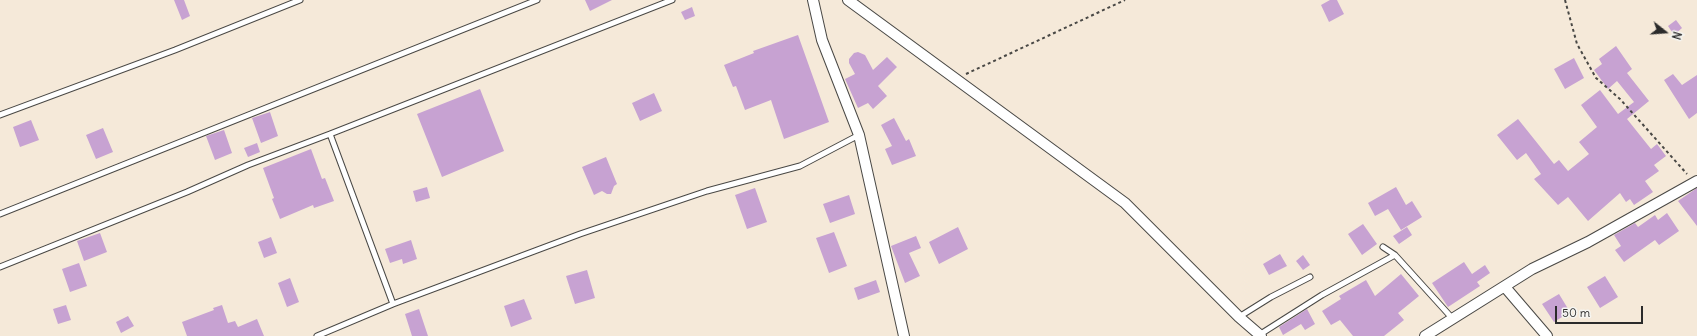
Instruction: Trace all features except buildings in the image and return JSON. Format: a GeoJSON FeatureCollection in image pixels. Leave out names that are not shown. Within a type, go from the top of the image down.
{"type":"FeatureCollection","features":[{"type":"Feature","properties":{"kind":"street"},"geometry":{"type":"LineString","coordinates":[[813,0],[822,40],[859,135],[902,336]]}},
{"type":"Feature","properties":{"kind":"street"},"geometry":{"type":"LineString","coordinates":[[848,0],[1125,203],[1239,317],[1260,335]]}},
{"type":"Feature","properties":{"kind":"street"},"geometry":{"type":"LineString","coordinates":[[1425,336],[1532,269],[1588,242],[1696,182]]}},
{"type":"Feature","properties":{"kind":"street"},"geometry":{"type":"LineString","coordinates":[[1505,287],[1547,336]]}},
{"type":"Feature","properties":{"kind":"lane"},"geometry":{"type":"LineString","coordinates":[[0,114],[175,50],[300,0]]}},
{"type":"Feature","properties":{"kind":"lane"},"geometry":{"type":"LineString","coordinates":[[0,214],[537,0]]}},
{"type":"Feature","properties":{"kind":"lane"},"geometry":{"type":"LineString","coordinates":[[0,267],[187,192],[248,165],[672,0]]}},
{"type":"Feature","properties":{"kind":"lane"},"geometry":{"type":"LineString","coordinates":[[330,134],[393,304]]}},
{"type":"Feature","properties":{"kind":"lane"},"geometry":{"type":"LineString","coordinates":[[317,336],[393,304],[551,245],[684,199],[800,166],[859,135]]}},
{"type":"Feature","properties":{"kind":"lane"},"geometry":{"type":"LineString","coordinates":[[1383,247],[1395,255],[1452,318]]}},
{"type":"Feature","properties":{"kind":"lane"},"geometry":{"type":"LineString","coordinates":[[1260,335],[1322,295],[1395,255]]}},
{"type":"Feature","properties":{"kind":"lane"},"geometry":{"type":"LineString","coordinates":[[1239,317],[1271,297],[1310,277]]}},
{"type":"Feature","properties":{"kind":"path"},"geometry":{"type":"LineString","coordinates":[[956,79],[1125,0]]}},
{"type":"Feature","properties":{"kind":"path"},"geometry":{"type":"LineString","coordinates":[[1565,0],[1577,44],[1596,78],[1620,99],[1696,182]]}}]}
